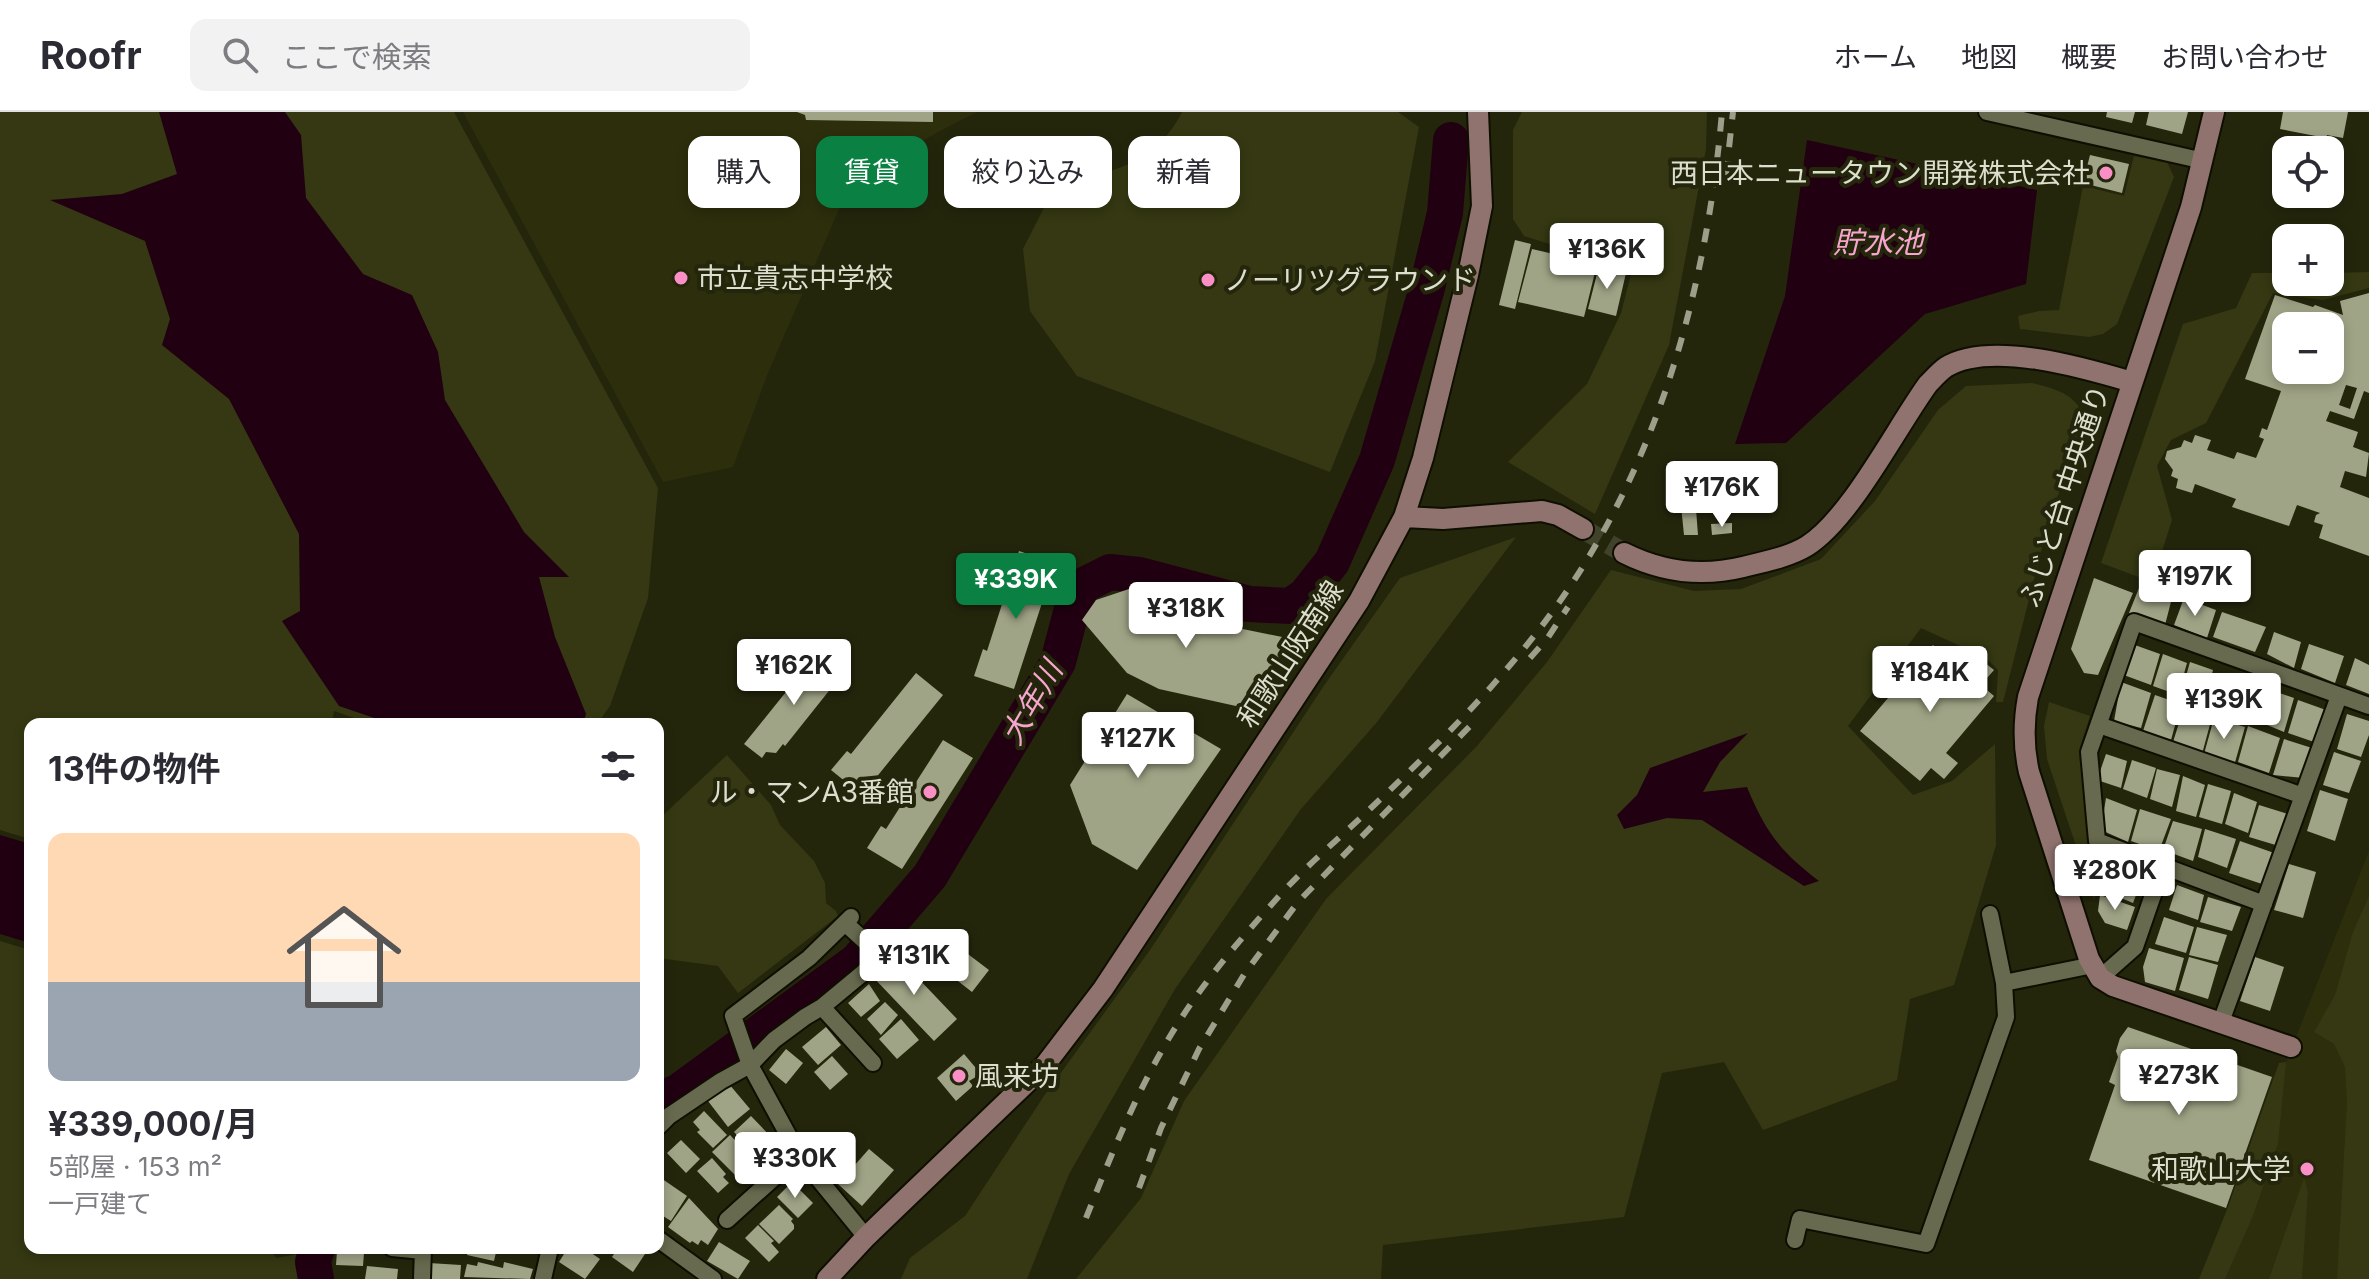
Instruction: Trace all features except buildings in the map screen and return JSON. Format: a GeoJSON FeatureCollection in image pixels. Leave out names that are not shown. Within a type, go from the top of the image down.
{"type":"FeatureCollection","features":[{"type":"Feature","properties":{"kind":"street","name":"和歌山阪南線"},"geometry":{"type":"LineString","coordinates":[[827,1279],[866,1237],[1045,1065],[1103,989],[1359,601],[1404,517],[1423,458],[1465,290],[1482,206],[1478,112]]}},
{"type":"Feature","properties":{"kind":"street"},"geometry":{"type":"LineString","coordinates":[[1987,112],[2204,161]]}},
{"type":"Feature","properties":{"kind":"street","name":"ふじと台 中央通り"},"geometry":{"type":"LineString","coordinates":[[2096,972],[2029,772],[2023,726],[2036,669],[2191,207],[2214,112]]}},
{"type":"Feature","properties":{"kind":"street"},"geometry":{"type":"LineString","coordinates":[[1624,553],[1675,571],[1721,572],[1783,556],[1807,546],[1832,523],[1928,384],[1946,367],[1973,357],[1998,355],[2061,363],[2132,382]]}},
{"type":"Feature","properties":{"kind":"street"},"geometry":{"type":"LineString","coordinates":[[1404,517],[1443,519],[1542,511],[1558,515],[1583,529]]}},
{"type":"Feature","properties":{"kind":"street"},"geometry":{"type":"LineString","coordinates":[[2264,904],[2097,841],[2089,752],[2134,622],[2369,706]]}},
{"type":"Feature","properties":{"kind":"street"},"geometry":{"type":"LineString","coordinates":[[2221,1022],[2339,696]]}},
{"type":"Feature","properties":{"kind":"street"},"geometry":{"type":"LineString","coordinates":[[2099,725],[2303,796]]}},
{"type":"Feature","properties":{"kind":"street"},"geometry":{"type":"LineString","coordinates":[[2004,983],[2096,972],[2135,947],[2163,866]]}},
{"type":"Feature","properties":{"kind":"street"},"geometry":{"type":"LineString","coordinates":[[1795,1240],[1800,1219],[1926,1244],[2006,1017],[2004,983],[1990,914]]}},
{"type":"Feature","properties":{"kind":"street"},"geometry":{"type":"LineString","coordinates":[[664,1122],[749,1062],[805,1017],[822,1007],[885,950],[848,920],[809,958],[733,1016],[749,1062],[799,1155],[866,1237]]}},
{"type":"Feature","properties":{"kind":"street"},"geometry":{"type":"LineString","coordinates":[[2096,972],[2113,986],[2291,1047]]}},
{"type":"Feature","properties":{"kind":"street"},"geometry":{"type":"LineString","coordinates":[[822,1007],[873,1063]]}},
{"type":"Feature","properties":{"kind":"street"},"geometry":{"type":"LineString","coordinates":[[727,1220],[799,1155]]}},
{"type":"Feature","properties":{"kind":"street"},"geometry":{"type":"LineString","coordinates":[[664,1243],[713,1279]]}},
{"type":"Feature","properties":{"kind":"street"},"geometry":{"type":"LineString","coordinates":[[422,1279],[423,1254]]}},
{"type":"Feature","properties":{"kind":"street"},"geometry":{"type":"LineString","coordinates":[[543,1279],[549,1254]]}},
{"type":"Feature","properties":{"kind":"shaded area"},"geometry":{"type":"Polygon","coordinates":[[[0,112],[454,112],[658,488],[648,598],[610,706],[601,718],[354,718],[334,711],[333,718],[24,718],[24,837],[0,830],[0,112]]]}},
{"type":"Feature","properties":{"kind":"shaded area","name":"市立貴志中学校"},"geometry":{"type":"Polygon","coordinates":[[[463,112],[977,112],[928,138],[816,136],[816,208],[840,208],[768,373],[733,467],[663,482],[463,112]]]}},
{"type":"Feature","properties":{"kind":"shaded area","name":"ノーリツグラウンド"},"geometry":{"type":"Polygon","coordinates":[[[1182,112],[1398,112],[1419,127],[1375,361],[1330,472],[1077,376],[1030,311],[1023,249],[1044,208],[1112,208],[1112,170],[1128,164],[1128,208],[1240,208],[1240,136],[1166,136],[1182,112]]]}},
{"type":"Feature","properties":{"kind":"shaded area"},"geometry":{"type":"Polygon","coordinates":[[[1522,112],[1707,112],[1706,149],[1669,345],[1595,514],[1508,462],[1587,384],[1621,313],[1632,270],[1524,236],[1513,219],[1513,130],[1522,112]]]}},
{"type":"Feature","properties":{"kind":"shaded area"},"geometry":{"type":"Polygon","coordinates":[[[2134,156],[2167,162],[2174,177],[2117,324],[2103,334],[2089,337],[2020,329],[2018,316],[2059,310],[2083,186],[2124,196],[2134,156]]]}},
{"type":"Feature","properties":{"kind":"shaded area"},"geometry":{"type":"Polygon","coordinates":[[[2369,272],[2369,288],[2344,295],[2344,273],[2369,272]]]}},
{"type":"Feature","properties":{"kind":"shaded area"},"geometry":{"type":"Polygon","coordinates":[[[2252,273],[2272,273],[2272,295],[2206,423],[2171,440],[2157,466],[2172,520],[2152,582],[2101,563],[2183,324],[2236,308],[2252,273]]]}},
{"type":"Feature","properties":{"kind":"shaded area"},"geometry":{"type":"Polygon","coordinates":[[[2294,296],[2338,296],[2323,300],[2294,296]]]}},
{"type":"Feature","properties":{"kind":"shaded area"},"geometry":{"type":"Polygon","coordinates":[[[2032,383],[2066,395],[2082,411],[2079,436],[2048,524],[2003,702],[1996,702],[1998,670],[1986,658],[1921,628],[1848,726],[1913,795],[1952,781],[1995,744],[1996,845],[1954,985],[1910,999],[1897,1080],[1763,1130],[1724,1062],[1662,1073],[1624,1217],[1383,1245],[1381,1279],[1076,1279],[1141,1198],[1184,1101],[1326,899],[1477,746],[1547,662],[1611,570],[1694,591],[1741,589],[1821,559],[1875,501],[1938,410],[1966,386],[2032,383]]]}},
{"type":"Feature","properties":{"kind":"shaded area"},"geometry":{"type":"Polygon","coordinates":[[[1516,537],[1377,722],[1301,809],[1175,989],[1069,1174],[1027,1279],[901,1279],[910,1258],[965,1216],[1044,1096],[1150,950],[1323,687],[1400,578],[1516,537]]]}},
{"type":"Feature","properties":{"kind":"shaded area"},"geometry":{"type":"Polygon","coordinates":[[[2049,702],[2090,716],[2080,748],[2089,849],[2110,857],[2094,900],[2047,759],[2044,726],[2049,702]]]}},
{"type":"Feature","properties":{"kind":"shaded area"},"geometry":{"type":"Polygon","coordinates":[[[727,755],[771,805],[780,825],[814,861],[825,883],[826,903],[838,916],[738,993],[718,966],[664,959],[664,814],[727,755]]]}},
{"type":"Feature","properties":{"kind":"shaded area","name":"和歌山大学"},"geometry":{"type":"Polygon","coordinates":[[[2369,851],[2369,1279],[2201,1279],[2287,1060],[2369,851]]]}},
{"type":"Feature","properties":{"kind":"shaded area"},"geometry":{"type":"Polygon","coordinates":[[[2369,896],[2369,1279],[2337,1279],[2347,1102],[2345,1067],[2334,1044],[2314,1032],[2335,995],[2353,932],[2369,896]]]}},
{"type":"Feature","properties":{"kind":"shaded area"},"geometry":{"type":"Polygon","coordinates":[[[0,941],[24,948],[24,1254],[274,1254],[276,1258],[298,1254],[303,1279],[0,1279],[0,941]]]}},
{"type":"Feature","properties":{"kind":"shaded area"},"geometry":{"type":"Polygon","coordinates":[[[2286,1062],[2278,1144],[2253,1216],[2225,1279],[2199,1279],[2279,1063],[2286,1062]]]}},
{"type":"Feature","properties":{"kind":"shaded area"},"geometry":{"type":"Polygon","coordinates":[[[2304,1178],[2308,1191],[2302,1279],[2269,1279],[2304,1178]]]}},
{"type":"Feature","properties":{"kind":"water"},"geometry":{"type":"Polygon","coordinates":[[[159,112],[285,112],[301,135],[306,198],[363,274],[412,295],[438,352],[445,400],[524,532],[569,577],[539,577],[555,637],[586,714],[585,718],[374,718],[339,706],[282,621],[300,611],[299,534],[229,399],[162,345],[170,319],[145,241],[50,200],[122,194],[177,174],[159,112]]]}},
{"type":"Feature","properties":{"kind":"water","name":"貯水池"},"geometry":{"type":"Polygon","coordinates":[[[1807,140],[2037,190],[2026,284],[1925,314],[1786,443],[1735,444],[1785,296],[1807,140]]]}},
{"type":"Feature","properties":{"kind":"water"},"geometry":{"type":"Polygon","coordinates":[[[1748,733],[1720,762],[1703,792],[1747,787],[1776,840],[1819,881],[1804,886],[1702,820],[1667,818],[1624,829],[1617,815],[1637,795],[1650,768],[1748,733]]]}},
{"type":"Feature","properties":{"kind":"water"},"geometry":{"type":"Polygon","coordinates":[[[0,835],[24,842],[24,941],[0,934],[0,835]]]}},
{"type":"Feature","properties":{"kind":"waterway","name":"大年川"},"geometry":{"type":"LineString","coordinates":[[664,1098],[678,1092],[857,961],[930,876],[1058,662],[1074,601],[1084,585],[1110,572],[1139,575],[1249,604],[1290,606],[1305,596],[1332,562],[1377,460],[1427,288],[1445,213],[1451,140]]}},
{"type":"Feature","properties":{"kind":"waterway","name":"大年川"},"geometry":{"type":"LineString","coordinates":[[315,1254],[313,1262],[316,1279]]}},
{"type":"Feature","properties":{"kind":"tunnel"},"geometry":{"type":"LineString","coordinates":[[1583,529],[1624,553]]}},
{"type":"Feature","properties":{"kind":"railway"},"geometry":{"type":"LineString","coordinates":[[1086,1218],[1147,1078],[1172,1033],[1209,978],[1292,883],[1414,767],[1496,681],[1534,636],[1575,578],[1611,518],[1641,454],[1687,321],[1714,182],[1722,112]]}},
{"type":"Feature","properties":{"kind":"railway"},"geometry":{"type":"LineString","coordinates":[[1726,175],[1733,112]]}},
{"type":"Feature","properties":{"kind":"railway"},"geometry":{"type":"LineString","coordinates":[[1530,658],[1568,607]]}},
{"type":"Feature","properties":{"kind":"railway"},"geometry":{"type":"LineString","coordinates":[[1139,1188],[1161,1128],[1199,1049],[1245,973],[1298,902],[1472,724]]}},
{"type":"Feature","properties":{"kind":"place","name":"西日本ニュータウン開発株式会社"},"geometry":{"type":"Point","coordinates":[2106,173]}},
{"type":"Feature","properties":{"kind":"place","name":"市立貴志中学校"},"geometry":{"type":"Point","coordinates":[681,278]}},
{"type":"Feature","properties":{"kind":"place","name":"ノーリツグラウンド"},"geometry":{"type":"Point","coordinates":[1208,280]}},
{"type":"Feature","properties":{"kind":"place","name":"ル・マンA3番館"},"geometry":{"type":"Point","coordinates":[930,792]}},
{"type":"Feature","properties":{"kind":"place","name":"風来坊"},"geometry":{"type":"Point","coordinates":[959,1076]}},
{"type":"Feature","properties":{"kind":"place","name":"和歌山大学"},"geometry":{"type":"Point","coordinates":[2307,1169]}}]}
